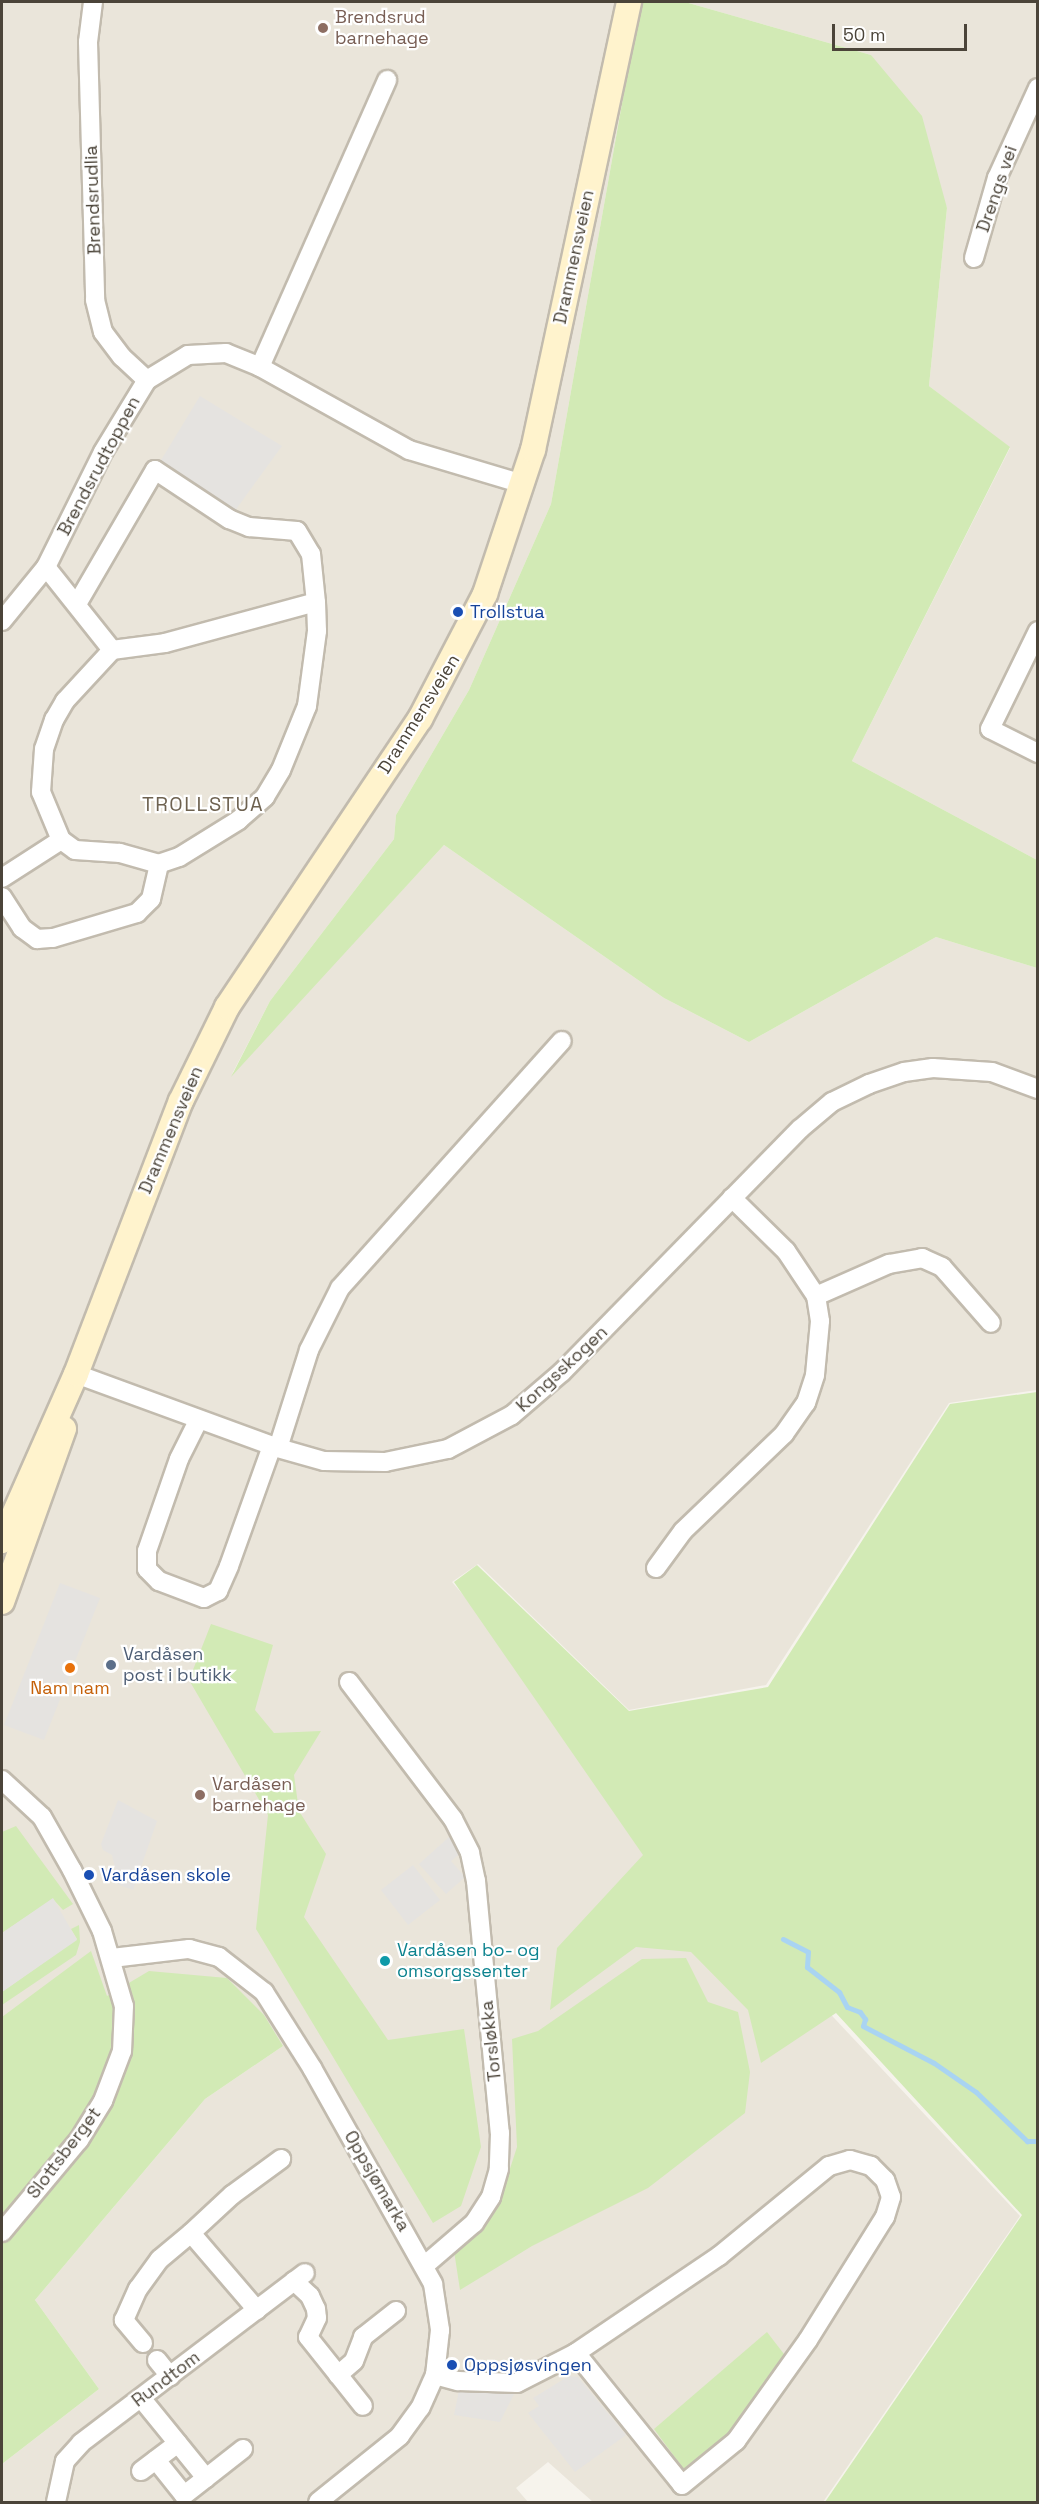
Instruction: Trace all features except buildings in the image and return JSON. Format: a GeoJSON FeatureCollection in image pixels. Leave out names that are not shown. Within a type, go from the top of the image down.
{"type":"FeatureCollection","features":[{"type":"Feature","properties":{"kind":"main road","name":"Drammensveien"},"geometry":{"type":"LineString","coordinates":[[2,1540],[76,1374],[202,1056],[260,953],[440,684],[485,594],[523,484],[629,2]]}},
{"type":"Feature","properties":{"kind":"main road","name":"Drammensveien"},"geometry":{"type":"LineString","coordinates":[[2,1602],[16,1512]]}},
{"type":"Feature","properties":{"kind":"street","name":"Brendsrudlia"},"geometry":{"type":"LineString","coordinates":[[93,2],[88,42],[95,300],[103,332],[122,357],[147,380]]}},
{"type":"Feature","properties":{"kind":"street"},"geometry":{"type":"LineString","coordinates":[[260,367],[387,80]]}},
{"type":"Feature","properties":{"kind":"street","name":"Drengs vei"},"geometry":{"type":"LineString","coordinates":[[974,258],[998,178],[1038,88]]}},
{"type":"Feature","properties":{"kind":"street","name":"Brendsrudtoppen"},"geometry":{"type":"LineString","coordinates":[[2,621],[46,567],[103,452],[147,380],[164,366],[204,351],[226,353],[260,367],[409,450],[523,484]]}},
{"type":"Feature","properties":{"kind":"street"},"geometry":{"type":"LineString","coordinates":[[76,604],[155,470],[229,519],[249,527],[297,531],[311,554],[316,602],[317,631],[307,706],[298,736],[265,797],[239,820],[179,858],[159,864],[120,853],[75,850],[61,840],[41,792],[45,749],[54,720],[65,701],[112,650],[165,643],[316,602]]}},
{"type":"Feature","properties":{"kind":"street"},"geometry":{"type":"LineString","coordinates":[[46,567],[112,650]]}},
{"type":"Feature","properties":{"kind":"street"},"geometry":{"type":"LineString","coordinates":[[1038,631],[990,729],[1038,753]]}},
{"type":"Feature","properties":{"kind":"street"},"geometry":{"type":"LineString","coordinates":[[2,878],[61,840]]}},
{"type":"Feature","properties":{"kind":"street"},"geometry":{"type":"LineString","coordinates":[[2,897],[22,928],[37,939],[52,938],[137,913],[151,899],[159,864]]}},
{"type":"Feature","properties":{"kind":"street"},"geometry":{"type":"LineString","coordinates":[[198,1421],[179,1459],[147,1551],[147,1569],[159,1581],[204,1598],[218,1590],[229,1566],[275,1447],[309,1350],[340,1288],[562,1041]]}},
{"type":"Feature","properties":{"kind":"street","name":"Kongsskogen"},"geometry":{"type":"LineString","coordinates":[[76,1374],[198,1421],[324,1461],[385,1462],[448,1449],[512,1415],[562,1372],[800,1129],[832,1102],[869,1084],[904,1072],[933,1068],[992,1072],[1038,1089]]}},
{"type":"Feature","properties":{"kind":"street"},"geometry":{"type":"LineString","coordinates":[[656,1568],[683,1531],[784,1434],[806,1403],[819,1347],[816,1296],[786,1251],[732,1198]]}},
{"type":"Feature","properties":{"kind":"street"},"geometry":{"type":"LineString","coordinates":[[816,1296],[889,1264],[922,1258],[942,1267],[991,1323]]}},
{"type":"Feature","properties":{"kind":"street","name":"Torsløkka"},"geometry":{"type":"LineString","coordinates":[[349,1682],[447,1809],[470,1853],[476,1881],[500,2133],[499,2169],[491,2197],[474,2223],[424,2266]]}},
{"type":"Feature","properties":{"kind":"street","name":"Slottsberget"},"geometry":{"type":"LineString","coordinates":[[2,1780],[42,1817],[72,1870],[112,1958],[124,2006],[122,2051],[103,2101],[79,2140],[2,2232]]}},
{"type":"Feature","properties":{"kind":"street","name":"Oppsjømarka"},"geometry":{"type":"LineString","coordinates":[[112,1958],[189,1949],[219,1957],[264,1992],[312,2068],[433,2284],[440,2330],[435,2375],[420,2408],[399,2436],[318,2502]]}},
{"type":"Feature","properties":{"kind":"street"},"geometry":{"type":"LineString","coordinates":[[143,2343],[124,2320],[138,2289],[160,2259],[232,2195],[281,2159]]}},
{"type":"Feature","properties":{"kind":"street"},"geometry":{"type":"LineString","coordinates":[[435,2375],[468,2382],[517,2383],[576,2353],[719,2256],[829,2166],[850,2160],[871,2166],[885,2180],[891,2197],[885,2217],[808,2340],[736,2441],[682,2485],[576,2353]]}},
{"type":"Feature","properties":{"kind":"street"},"geometry":{"type":"LineString","coordinates":[[191,2233],[257,2310]]}},
{"type":"Feature","properties":{"kind":"street","name":"Rundtom"},"geometry":{"type":"LineString","coordinates":[[56,2502],[65,2461],[81,2443],[299,2277],[316,2309],[317,2318],[308,2337],[338,2375]]}},
{"type":"Feature","properties":{"kind":"street"},"geometry":{"type":"LineString","coordinates":[[363,2406],[338,2375],[354,2361],[363,2337],[396,2311]]}},
{"type":"Feature","properties":{"kind":"street"},"geometry":{"type":"LineString","coordinates":[[157,2360],[170,2376]]}},
{"type":"Feature","properties":{"kind":"street"},"geometry":{"type":"LineString","coordinates":[[141,2398],[206,2478]]}},
{"type":"Feature","properties":{"kind":"street"},"geometry":{"type":"LineString","coordinates":[[141,2472],[178,2444]]}},
{"type":"Feature","properties":{"kind":"street"},"geometry":{"type":"LineString","coordinates":[[156,2460],[184,2495],[243,2449]]}},
{"type":"Feature","properties":{"kind":"shaded area"},"geometry":{"type":"Polygon","coordinates":[[[2,2],[640,2],[551,504],[469,690],[396,815],[394,839],[270,1001],[232,1074],[444,845],[664,998],[749,1042],[936,937],[1037,968],[1037,1390],[949,1403],[766,1685],[629,1710],[478,1564],[452,1582],[743,1921],[1020,2216],[823,2502],[593,2502],[548,2462],[516,2488],[528,2502],[2,2502],[2,2464],[99,2389],[35,2300],[205,2099],[283,2046],[2,2094],[2,2]]]}},
{"type":"Feature","properties":{"kind":"shaded area"},"geometry":{"type":"Polygon","coordinates":[[[685,2],[1037,2],[1037,860],[852,761],[1010,448],[929,386],[947,208],[871,55],[685,2]]]}},
{"type":"Feature","properties":{"kind":"shaded area"},"geometry":{"type":"Polygon","coordinates":[[[200,396],[282,446],[229,519],[155,470],[200,396]]]}},
{"type":"Feature","properties":{"kind":"shaded area"},"geometry":{"type":"Polygon","coordinates":[[[60,1583],[100,1598],[44,1740],[4,1725],[60,1583]]]}},
{"type":"Feature","properties":{"kind":"shaded area"},"geometry":{"type":"Polygon","coordinates":[[[118,1800],[157,1821],[133,1890],[119,1885],[112,1855],[103,1850],[101,1844],[118,1800]]]}},
{"type":"Feature","properties":{"kind":"shaded area"},"geometry":{"type":"Polygon","coordinates":[[[449,1837],[462,1852],[451,1861],[465,1877],[446,1894],[419,1864],[449,1837]]]}},
{"type":"Feature","properties":{"kind":"shaded area"},"geometry":{"type":"Polygon","coordinates":[[[413,1865],[440,1900],[408,1925],[381,1890],[413,1865]]]}},
{"type":"Feature","properties":{"kind":"shaded area"},"geometry":{"type":"Polygon","coordinates":[[[53,1898],[77,1940],[2,1992],[2,1933],[53,1898]]]}},
{"type":"Feature","properties":{"kind":"shaded area"},"geometry":{"type":"Polygon","coordinates":[[[569,2376],[578,2377],[626,2435],[575,2472],[528,2413],[539,2406],[533,2398],[569,2376]]]}},
{"type":"Feature","properties":{"kind":"shaded area"},"geometry":{"type":"Polygon","coordinates":[[[459,2390],[515,2392],[500,2422],[454,2415],[459,2390]]]}},
{"type":"Feature","properties":{"kind":"green space"},"geometry":{"type":"Polygon","coordinates":[[[640,2],[685,2],[871,55],[922,116],[947,208],[929,386],[1010,447],[852,761],[1037,860],[1037,968],[936,937],[749,1042],[664,998],[444,845],[231,1077],[270,1001],[394,839],[396,815],[469,690],[551,504],[640,2]]]}},
{"type":"Feature","properties":{"kind":"green space"},"geometry":{"type":"Polygon","coordinates":[[[1037,1392],[1037,2502],[825,2502],[1022,2215],[836,2013],[761,2063],[748,2010],[691,1952],[636,1947],[550,2010],[557,1948],[643,1855],[454,1582],[477,1565],[629,1711],[768,1687],[950,1404],[1037,1392]]]}},
{"type":"Feature","properties":{"kind":"green space"},"geometry":{"type":"Polygon","coordinates":[[[211,1624],[273,1645],[255,1710],[274,1733],[321,1731],[294,1775],[299,1811],[326,1854],[304,1917],[388,2040],[464,2029],[481,2147],[461,2206],[433,2223],[256,1929],[268,1815],[189,1680],[211,1624]]]}},
{"type":"Feature","properties":{"kind":"green space"},"geometry":{"type":"Polygon","coordinates":[[[16,1826],[73,1904],[63,1910],[53,1899],[2,1933],[2,1832],[16,1826]]]}},
{"type":"Feature","properties":{"kind":"green space"},"geometry":{"type":"Polygon","coordinates":[[[79,1925],[80,1942],[76,1955],[2,2005],[2,1992],[77,1939],[71,1929],[79,1925]]]}},
{"type":"Feature","properties":{"kind":"green space"},"geometry":{"type":"Polygon","coordinates":[[[91,1951],[107,1996],[149,1971],[227,1978],[264,2015],[283,2046],[205,2099],[35,2300],[99,2389],[2,2464],[2,2017],[91,1951]]]}},
{"type":"Feature","properties":{"kind":"green space"},"geometry":{"type":"Polygon","coordinates":[[[686,1958],[708,2002],[738,2012],[750,2072],[745,2113],[648,2188],[532,2246],[460,2290],[454,2251],[481,2228],[503,2190],[517,2147],[512,2039],[538,2031],[642,1959],[686,1958]]]}},
{"type":"Feature","properties":{"kind":"green space"},"geometry":{"type":"Polygon","coordinates":[[[767,2332],[787,2358],[727,2437],[685,2471],[654,2429],[767,2332]]]}},
{"type":"Feature","properties":{"kind":"waterway"},"geometry":{"type":"LineString","coordinates":[[783,1939],[808,1952],[807,1967],[839,1992],[847,2007],[860,2012],[865,2019],[863,2026],[934,2063],[976,2092],[1027,2141],[1038,2141]]}},
{"type":"Feature","properties":{"kind":"place","name":"Brendsrud barnehage"},"geometry":{"type":"Point","coordinates":[323,28]}},
{"type":"Feature","properties":{"kind":"place","name":"Trollstua"},"geometry":{"type":"Point","coordinates":[458,612]}},
{"type":"Feature","properties":{"kind":"place","name":"Vardåsen post i butikk"},"geometry":{"type":"Point","coordinates":[111,1665]}},
{"type":"Feature","properties":{"kind":"place","name":"Nam nam"},"geometry":{"type":"Point","coordinates":[70,1668]}},
{"type":"Feature","properties":{"kind":"place","name":"Vardåsen barnehage"},"geometry":{"type":"Point","coordinates":[200,1795]}},
{"type":"Feature","properties":{"kind":"place","name":"Vardåsen skole"},"geometry":{"type":"Point","coordinates":[89,1875]}},
{"type":"Feature","properties":{"kind":"place","name":"Vardåsen bo- og omsorgssenter"},"geometry":{"type":"Point","coordinates":[385,1961]}},
{"type":"Feature","properties":{"kind":"place","name":"Oppsjøsvingen"},"geometry":{"type":"Point","coordinates":[452,2365]}},
{"type":"Feature","properties":{"kind":"district","name":"TROLLSTUA"},"geometry":{"type":"Point","coordinates":[203,804]}}]}
